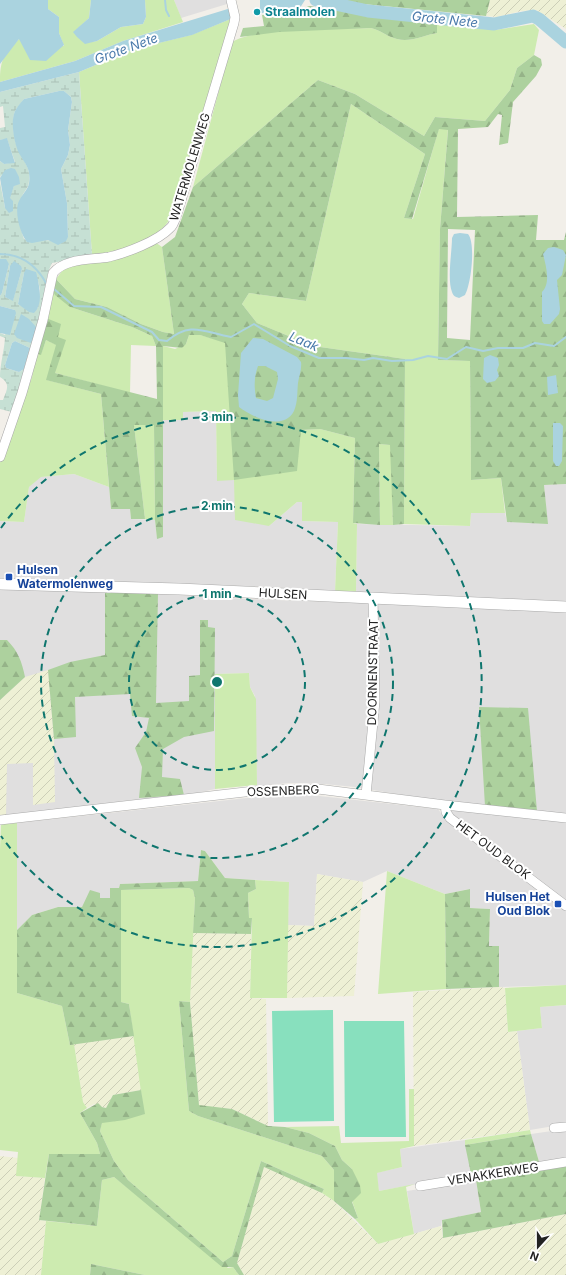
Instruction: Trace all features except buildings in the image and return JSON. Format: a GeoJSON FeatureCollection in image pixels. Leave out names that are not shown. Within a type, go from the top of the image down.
{"type":"FeatureCollection","features":[{"type":"Feature","properties":{"kind":"street","name":"WATERMOLENWEG"},"geometry":{"type":"LineString","coordinates":[[0,458],[22,393],[43,320],[54,273],[58,268],[65,264],[110,256],[151,241],[164,234],[172,227],[235,17],[232,3]]}},
{"type":"Feature","properties":{"kind":"street","name":"HULSEN"},"geometry":{"type":"LineString","coordinates":[[0,584],[179,589],[566,607]]}},
{"type":"Feature","properties":{"kind":"street","name":"DOORNENSTRAAT"},"geometry":{"type":"LineString","coordinates":[[366,795],[375,701],[373,598]]}},
{"type":"Feature","properties":{"kind":"street","name":"OSSENBERG"},"geometry":{"type":"LineString","coordinates":[[0,820],[270,790],[307,788],[566,818]]}},
{"type":"Feature","properties":{"kind":"street","name":"HET OUD BLOK"},"geometry":{"type":"LineString","coordinates":[[445,805],[446,812],[450,818],[566,906]]}},
{"type":"Feature","properties":{"kind":"street"},"geometry":{"type":"LineString","coordinates":[[554,1128],[566,1127]]}},
{"type":"Feature","properties":{"kind":"street","name":"VENAKKERWEG"},"geometry":{"type":"LineString","coordinates":[[420,1186],[566,1162]]}},
{"type":"Feature","properties":{"kind":"shaded area"},"geometry":{"type":"Polygon","coordinates":[[[174,0],[226,0],[227,4],[181,18],[174,0]]]}},
{"type":"Feature","properties":{"kind":"shaded area"},"geometry":{"type":"Polygon","coordinates":[[[216,411],[217,480],[234,480],[269,526],[297,502],[302,502],[302,521],[338,522],[335,592],[273,587],[0,578],[0,521],[24,522],[29,487],[40,477],[74,474],[109,487],[111,509],[130,509],[131,519],[155,520],[157,538],[163,537],[163,420],[183,420],[183,412],[216,411]]]}},
{"type":"Feature","properties":{"kind":"shaded area"},"geometry":{"type":"Polygon","coordinates":[[[566,484],[566,604],[356,593],[357,524],[470,526],[471,513],[505,513],[507,522],[547,523],[544,485],[566,484]]]}},
{"type":"Feature","properties":{"kind":"shaded area"},"geometry":{"type":"Polygon","coordinates":[[[0,589],[566,610],[566,814],[420,798],[355,787],[324,784],[289,783],[257,786],[255,696],[250,687],[249,673],[215,674],[215,789],[183,796],[133,800],[0,816],[0,589]]]}},
{"type":"Feature","properties":{"kind":"shaded area"},"geometry":{"type":"Polygon","coordinates":[[[292,793],[438,809],[444,817],[566,911],[566,985],[499,987],[499,946],[489,947],[490,909],[470,908],[469,889],[445,894],[387,871],[363,882],[317,874],[314,926],[288,925],[289,882],[225,878],[205,851],[201,850],[198,881],[120,884],[119,888],[110,898],[100,898],[82,907],[58,907],[32,915],[17,930],[17,823],[292,793]]]}},
{"type":"Feature","properties":{"kind":"shaded area"},"geometry":{"type":"Polygon","coordinates":[[[457,810],[566,822],[566,901],[451,813],[452,811],[457,810]]]}},
{"type":"Feature","properties":{"kind":"shaded area"},"geometry":{"type":"Polygon","coordinates":[[[566,1005],[566,1124],[530,1130],[517,1031],[542,1028],[540,1007],[566,1005]]]}},
{"type":"Feature","properties":{"kind":"shaded area"},"geometry":{"type":"Polygon","coordinates":[[[566,1129],[566,1161],[540,1165],[531,1134],[566,1129]]]}},
{"type":"Feature","properties":{"kind":"shaded area"},"geometry":{"type":"Polygon","coordinates":[[[465,1140],[471,1174],[379,1191],[376,1173],[402,1167],[400,1149],[465,1140]]]}},
{"type":"Feature","properties":{"kind":"shaded area"},"geometry":{"type":"Polygon","coordinates":[[[476,1180],[481,1212],[442,1220],[441,1226],[414,1234],[407,1191],[476,1180]]]}},
{"type":"Feature","properties":{"kind":"green space"},"geometry":{"type":"Polygon","coordinates":[[[48,0],[91,0],[89,18],[74,32],[85,43],[97,41],[121,27],[143,24],[146,17],[145,0],[174,0],[183,22],[123,41],[75,61],[0,82],[2,62],[19,39],[64,46],[59,33],[59,17],[48,9],[48,0]]]}},
{"type":"Feature","properties":{"kind":"green space"},"geometry":{"type":"Polygon","coordinates":[[[342,0],[490,0],[486,16],[363,4],[342,0]]]}},
{"type":"Feature","properties":{"kind":"green space"},"geometry":{"type":"Polygon","coordinates":[[[490,0],[566,0],[566,29],[536,10],[521,11],[497,17],[486,16],[490,0]]]}},
{"type":"Feature","properties":{"kind":"green space"},"geometry":{"type":"Polygon","coordinates":[[[309,6],[378,17],[437,23],[437,33],[407,40],[394,38],[371,28],[279,32],[240,37],[243,28],[264,26],[262,15],[273,14],[286,16],[309,6]]]}},
{"type":"Feature","properties":{"kind":"green space"},"geometry":{"type":"Polygon","coordinates":[[[233,18],[171,217],[165,226],[147,239],[125,248],[92,255],[79,72],[134,49],[191,35],[233,18]]]}},
{"type":"Feature","properties":{"kind":"green space"},"geometry":{"type":"Polygon","coordinates":[[[437,23],[495,30],[534,24],[539,30],[534,55],[517,68],[510,90],[485,121],[435,117],[424,136],[355,94],[318,80],[193,187],[232,42],[244,37],[278,31],[371,28],[394,38],[407,40],[437,33],[437,23]]]}},
{"type":"Feature","properties":{"kind":"green space"},"geometry":{"type":"Polygon","coordinates":[[[534,55],[541,59],[542,65],[536,76],[513,102],[508,143],[499,145],[502,115],[498,114],[488,127],[458,129],[457,217],[538,215],[536,240],[564,240],[566,232],[566,484],[544,485],[548,524],[507,522],[501,478],[471,480],[470,361],[438,360],[440,229],[448,130],[439,129],[412,219],[404,218],[425,154],[351,104],[306,301],[249,293],[242,304],[257,323],[313,346],[405,359],[404,524],[393,525],[390,445],[379,444],[380,525],[353,523],[355,438],[320,429],[301,430],[297,471],[234,480],[225,343],[200,335],[189,335],[186,344],[182,348],[163,346],[163,537],[157,539],[155,520],[154,425],[134,425],[145,519],[131,519],[130,509],[111,509],[101,394],[46,380],[56,345],[46,340],[41,355],[36,353],[46,318],[61,324],[58,337],[66,340],[55,373],[157,399],[156,346],[152,336],[132,327],[70,307],[55,295],[52,289],[56,279],[75,299],[107,307],[141,324],[163,332],[174,334],[162,247],[175,237],[193,187],[318,80],[355,94],[424,136],[435,117],[485,121],[510,90],[517,68],[534,55]],[[448,229],[447,338],[470,340],[475,230],[448,229]]]}},
{"type":"Feature","properties":{"kind":"green space"},"geometry":{"type":"Polygon","coordinates":[[[79,72],[92,255],[52,263],[48,275],[37,329],[12,412],[0,409],[0,400],[3,400],[6,393],[7,384],[0,377],[5,338],[0,336],[0,333],[5,335],[15,310],[0,306],[0,296],[9,264],[0,259],[0,182],[5,208],[14,186],[1,175],[0,178],[0,161],[4,164],[15,162],[7,139],[0,140],[0,128],[5,127],[3,106],[0,107],[0,92],[79,72]],[[59,91],[24,99],[18,106],[13,118],[16,143],[28,168],[29,174],[28,186],[20,204],[20,224],[24,239],[28,241],[46,240],[54,242],[68,237],[67,203],[61,169],[68,155],[70,145],[68,130],[72,102],[71,97],[64,91],[59,91]],[[10,266],[5,297],[13,300],[22,269],[10,266]],[[24,273],[18,304],[27,309],[38,308],[40,289],[38,281],[24,273]],[[15,341],[12,343],[5,365],[6,368],[19,372],[24,369],[30,348],[15,341]]]}},
{"type":"Feature","properties":{"kind":"green space"},"geometry":{"type":"Polygon","coordinates":[[[351,104],[425,154],[404,218],[413,219],[439,128],[448,129],[440,229],[438,360],[470,361],[471,480],[501,478],[505,513],[471,513],[470,526],[404,524],[405,359],[313,346],[257,323],[242,304],[249,293],[306,301],[351,104]]]}},
{"type":"Feature","properties":{"kind":"green space"},"geometry":{"type":"Polygon","coordinates":[[[155,242],[162,247],[174,334],[163,332],[141,324],[107,307],[75,299],[56,279],[62,271],[68,267],[121,257],[155,242]]]}},
{"type":"Feature","properties":{"kind":"green space"},"geometry":{"type":"Polygon","coordinates":[[[52,289],[70,307],[132,327],[152,336],[156,346],[131,345],[130,393],[55,373],[58,338],[46,318],[52,289]]]}},
{"type":"Feature","properties":{"kind":"green space"},"geometry":{"type":"Polygon","coordinates":[[[189,335],[200,335],[225,342],[300,430],[320,429],[355,438],[353,523],[357,524],[356,593],[335,592],[338,522],[302,521],[302,502],[297,502],[269,526],[235,520],[234,480],[217,481],[216,411],[183,412],[183,420],[163,420],[163,346],[175,349],[186,344],[189,335]]]}},
{"type":"Feature","properties":{"kind":"green space"},"geometry":{"type":"Polygon","coordinates":[[[46,340],[57,345],[47,380],[101,394],[109,487],[74,474],[41,477],[29,487],[24,522],[0,521],[0,462],[9,443],[32,377],[36,353],[41,354],[46,340]]]}},
{"type":"Feature","properties":{"kind":"green space"},"geometry":{"type":"Polygon","coordinates":[[[134,425],[154,425],[155,520],[145,519],[134,425]]]}},
{"type":"Feature","properties":{"kind":"green space"},"geometry":{"type":"Polygon","coordinates":[[[379,444],[391,445],[393,525],[380,525],[379,444]]]}},
{"type":"Feature","properties":{"kind":"green space"},"geometry":{"type":"Polygon","coordinates":[[[105,591],[158,593],[156,703],[189,701],[189,676],[200,675],[200,620],[208,620],[208,627],[215,628],[214,731],[184,737],[163,749],[162,777],[180,779],[184,795],[139,798],[142,767],[135,748],[146,732],[149,718],[132,716],[130,694],[75,697],[76,737],[54,739],[48,670],[70,662],[105,655],[105,591]]]}},
{"type":"Feature","properties":{"kind":"green space"},"geometry":{"type":"Polygon","coordinates":[[[0,640],[7,640],[14,648],[21,662],[25,677],[0,700],[0,640]]]}},
{"type":"Feature","properties":{"kind":"green space"},"geometry":{"type":"Polygon","coordinates":[[[48,670],[54,739],[55,802],[33,805],[33,763],[7,764],[6,816],[0,816],[0,700],[25,677],[48,670]]]}},
{"type":"Feature","properties":{"kind":"green space"},"geometry":{"type":"Polygon","coordinates":[[[249,673],[250,687],[256,699],[257,785],[215,789],[215,674],[249,673]]]}},
{"type":"Feature","properties":{"kind":"green space"},"geometry":{"type":"Polygon","coordinates":[[[479,707],[528,708],[537,811],[485,806],[479,707]]]}},
{"type":"Feature","properties":{"kind":"green space"},"geometry":{"type":"Polygon","coordinates":[[[17,823],[17,993],[62,1006],[70,1045],[74,1044],[83,1102],[87,1108],[80,1113],[97,1143],[100,1154],[49,1154],[45,1178],[16,1176],[18,1152],[0,1150],[1,824],[17,823]]]}},
{"type":"Feature","properties":{"kind":"green space"},"geometry":{"type":"Polygon","coordinates":[[[201,850],[205,851],[225,878],[255,880],[256,889],[248,893],[249,918],[252,918],[251,934],[193,933],[195,898],[193,890],[189,888],[121,890],[121,1002],[129,1004],[134,1036],[70,1045],[62,1006],[17,993],[17,930],[32,915],[58,907],[82,907],[90,890],[100,893],[100,898],[110,898],[110,888],[119,888],[120,884],[198,881],[201,850]]]}},
{"type":"Feature","properties":{"kind":"green space"},"geometry":{"type":"Polygon","coordinates":[[[387,871],[445,894],[446,989],[378,994],[387,871]]]}},
{"type":"Feature","properties":{"kind":"green space"},"geometry":{"type":"Polygon","coordinates":[[[317,874],[363,882],[354,996],[287,998],[288,925],[314,926],[317,874]]]}},
{"type":"Feature","properties":{"kind":"green space"},"geometry":{"type":"Polygon","coordinates":[[[255,880],[289,882],[287,998],[250,998],[252,919],[249,918],[248,893],[256,889],[255,880]]]}},
{"type":"Feature","properties":{"kind":"green space"},"geometry":{"type":"Polygon","coordinates":[[[189,888],[193,890],[195,898],[190,1002],[179,1001],[189,1111],[198,1116],[322,1156],[334,1170],[334,1201],[322,1193],[324,1189],[261,1161],[232,1256],[223,1262],[128,1180],[114,1161],[100,1131],[102,1122],[144,1114],[129,1004],[121,1002],[121,890],[189,888]]]}},
{"type":"Feature","properties":{"kind":"green space"},"geometry":{"type":"Polygon","coordinates":[[[470,889],[470,908],[490,909],[489,946],[499,946],[499,987],[446,989],[445,894],[470,889]]]}},
{"type":"Feature","properties":{"kind":"green space"},"geometry":{"type":"Polygon","coordinates":[[[193,933],[251,934],[250,998],[266,999],[268,1126],[232,1109],[199,1106],[190,1002],[193,933]]]}},
{"type":"Feature","properties":{"kind":"green space"},"geometry":{"type":"Polygon","coordinates":[[[566,985],[566,1005],[540,1007],[542,1028],[508,1032],[505,988],[566,985]]]}},
{"type":"Feature","properties":{"kind":"green space"},"geometry":{"type":"Polygon","coordinates":[[[499,987],[505,988],[508,1032],[517,1031],[530,1130],[414,1146],[413,992],[499,987]]]}},
{"type":"Feature","properties":{"kind":"green space"},"geometry":{"type":"Polygon","coordinates":[[[179,1001],[190,1002],[199,1105],[232,1109],[268,1126],[285,1127],[309,1133],[335,1146],[342,1160],[352,1169],[360,1185],[361,1193],[352,1202],[358,1218],[355,1219],[334,1201],[334,1170],[322,1156],[198,1116],[189,1111],[179,1001]]]}},
{"type":"Feature","properties":{"kind":"green space"},"geometry":{"type":"Polygon","coordinates":[[[333,1010],[334,1121],[274,1122],[272,1011],[333,1010]]]}},
{"type":"Feature","properties":{"kind":"green space"},"geometry":{"type":"Polygon","coordinates":[[[344,1021],[404,1021],[406,1137],[345,1137],[344,1021]]]}},
{"type":"Feature","properties":{"kind":"green space"},"geometry":{"type":"Polygon","coordinates":[[[134,1036],[141,1090],[113,1095],[106,1108],[94,1104],[87,1108],[83,1102],[74,1044],[134,1036]]]}},
{"type":"Feature","properties":{"kind":"green space"},"geometry":{"type":"Polygon","coordinates":[[[409,1089],[414,1089],[414,1146],[400,1149],[402,1167],[377,1173],[379,1191],[415,1184],[406,1187],[414,1234],[378,1244],[355,1219],[358,1218],[352,1201],[352,1169],[342,1160],[335,1146],[309,1133],[285,1127],[339,1126],[341,1143],[409,1141],[409,1089]]]}},
{"type":"Feature","properties":{"kind":"green space"},"geometry":{"type":"Polygon","coordinates":[[[141,1090],[145,1114],[125,1120],[102,1123],[100,1131],[114,1161],[128,1180],[223,1262],[232,1256],[261,1161],[324,1189],[322,1193],[264,1167],[237,1263],[244,1275],[239,1275],[233,1267],[222,1267],[114,1177],[102,1180],[97,1226],[39,1220],[49,1154],[100,1154],[97,1143],[80,1113],[98,1103],[102,1107],[106,1108],[113,1095],[141,1090]]]}},
{"type":"Feature","properties":{"kind":"green space"},"geometry":{"type":"Polygon","coordinates":[[[530,1130],[531,1134],[465,1145],[465,1140],[530,1130]]]}},
{"type":"Feature","properties":{"kind":"green space"},"geometry":{"type":"Polygon","coordinates":[[[531,1134],[540,1165],[471,1174],[465,1145],[531,1134]]]}},
{"type":"Feature","properties":{"kind":"green space"},"geometry":{"type":"Polygon","coordinates":[[[0,1156],[18,1158],[17,1176],[45,1178],[39,1220],[46,1221],[41,1275],[0,1275],[0,1156]]]}},
{"type":"Feature","properties":{"kind":"green space"},"geometry":{"type":"Polygon","coordinates":[[[264,1166],[322,1193],[334,1201],[378,1244],[441,1226],[443,1238],[566,1214],[566,1275],[244,1275],[237,1263],[264,1166]]]}},
{"type":"Feature","properties":{"kind":"green space"},"geometry":{"type":"Polygon","coordinates":[[[566,1166],[566,1214],[443,1238],[442,1220],[481,1212],[476,1180],[566,1166]]]}},
{"type":"Feature","properties":{"kind":"green space"},"geometry":{"type":"Polygon","coordinates":[[[114,1177],[228,1268],[233,1267],[239,1275],[145,1275],[91,1264],[90,1275],[41,1275],[46,1221],[97,1226],[102,1180],[114,1177]]]}},
{"type":"Feature","properties":{"kind":"green space"},"geometry":{"type":"Polygon","coordinates":[[[91,1264],[145,1275],[90,1275],[91,1264]]]}},
{"type":"Feature","properties":{"kind":"water"},"geometry":{"type":"Polygon","coordinates":[[[0,0],[48,0],[48,9],[59,17],[59,33],[64,45],[46,61],[30,60],[19,39],[0,64],[0,0]]]}},
{"type":"Feature","properties":{"kind":"water"},"geometry":{"type":"Polygon","coordinates":[[[91,0],[145,0],[146,17],[143,24],[121,27],[97,41],[85,44],[73,32],[89,18],[91,0]]]}},
{"type":"Feature","properties":{"kind":"water"},"geometry":{"type":"Polygon","coordinates":[[[260,0],[305,0],[296,14],[260,13],[260,0]]]}},
{"type":"Feature","properties":{"kind":"water"},"geometry":{"type":"Polygon","coordinates":[[[231,8],[233,18],[192,35],[134,49],[79,72],[0,92],[0,82],[75,61],[123,41],[231,8]]]}},
{"type":"Feature","properties":{"kind":"water"},"geometry":{"type":"Polygon","coordinates":[[[64,91],[71,97],[72,102],[68,130],[70,145],[68,155],[61,169],[67,203],[68,237],[66,241],[58,245],[48,240],[32,243],[27,242],[24,238],[17,216],[19,201],[28,186],[29,173],[15,142],[13,118],[19,104],[24,99],[64,91]]]}},
{"type":"Feature","properties":{"kind":"water"},"geometry":{"type":"Polygon","coordinates":[[[7,138],[15,163],[4,164],[0,161],[0,140],[7,138]]]}},
{"type":"Feature","properties":{"kind":"water"},"geometry":{"type":"Polygon","coordinates":[[[11,168],[15,169],[19,177],[20,184],[14,186],[10,198],[13,201],[13,211],[9,213],[5,208],[0,178],[5,170],[11,168]]]}},
{"type":"Feature","properties":{"kind":"water"},"geometry":{"type":"Polygon","coordinates":[[[454,234],[468,234],[470,239],[472,246],[472,264],[467,290],[465,295],[459,298],[452,293],[450,273],[452,238],[454,234]]]}},
{"type":"Feature","properties":{"kind":"water"},"geometry":{"type":"Polygon","coordinates":[[[554,247],[563,250],[566,255],[562,275],[557,280],[560,309],[559,314],[550,324],[544,324],[542,321],[542,292],[545,288],[547,274],[543,254],[548,248],[554,247]]]}},
{"type":"Feature","properties":{"kind":"water"},"geometry":{"type":"Polygon","coordinates":[[[0,259],[6,259],[9,264],[0,296],[0,259]]]}},
{"type":"Feature","properties":{"kind":"water"},"geometry":{"type":"Polygon","coordinates":[[[14,261],[21,266],[22,269],[13,301],[5,297],[10,266],[14,261]]]}},
{"type":"Feature","properties":{"kind":"water"},"geometry":{"type":"Polygon","coordinates":[[[26,269],[36,272],[38,282],[40,299],[34,313],[29,312],[18,304],[26,269]]]}},
{"type":"Feature","properties":{"kind":"water"},"geometry":{"type":"Polygon","coordinates":[[[0,306],[15,310],[16,313],[10,335],[0,333],[0,306]]]}},
{"type":"Feature","properties":{"kind":"water"},"geometry":{"type":"Polygon","coordinates":[[[21,314],[29,319],[37,328],[31,343],[17,338],[14,334],[21,314]]]}},
{"type":"Feature","properties":{"kind":"water"},"geometry":{"type":"Polygon","coordinates":[[[253,338],[263,339],[297,357],[301,362],[296,404],[294,411],[289,417],[283,421],[267,421],[252,415],[239,407],[238,395],[241,353],[253,338]],[[258,366],[255,378],[255,389],[256,398],[267,401],[273,398],[278,379],[277,372],[265,366],[258,366]]]}},
{"type":"Feature","properties":{"kind":"water"},"geometry":{"type":"Polygon","coordinates":[[[15,341],[30,348],[24,369],[19,372],[6,368],[5,365],[12,343],[15,341]]]}},
{"type":"Feature","properties":{"kind":"water"},"geometry":{"type":"Polygon","coordinates":[[[490,355],[498,358],[499,365],[497,370],[499,376],[495,381],[487,383],[483,379],[484,358],[490,355]]]}},
{"type":"Feature","properties":{"kind":"water"},"geometry":{"type":"Polygon","coordinates":[[[556,375],[558,393],[548,395],[547,377],[556,375]]]}},
{"type":"Feature","properties":{"kind":"water"},"geometry":{"type":"Polygon","coordinates":[[[553,423],[560,423],[563,426],[562,461],[559,466],[556,466],[553,461],[553,423]]]}},
{"type":"Feature","properties":{"kind":"waterway"},"geometry":{"type":"LineString","coordinates":[[165,0],[166,10],[169,16]]}},
{"type":"Feature","properties":{"kind":"waterway","name":"Grote Nete"},"geometry":{"type":"LineString","coordinates":[[316,0],[368,11],[494,24],[533,16],[539,19],[566,42]]}},
{"type":"Feature","properties":{"kind":"waterway","name":"Laak"},"geometry":{"type":"LineString","coordinates":[[0,254],[21,258],[33,266],[46,283]]}},
{"type":"Feature","properties":{"kind":"waterway","name":"Laak"},"geometry":{"type":"LineString","coordinates":[[54,289],[74,306],[101,307],[152,332],[159,340],[167,341],[183,331],[190,330],[205,331],[231,337],[254,324],[290,346],[319,358],[364,360],[373,358],[392,361],[413,360],[428,356],[447,359],[466,347],[483,351],[498,348],[523,348],[535,343],[554,346],[566,337]]}},
{"type":"Feature","properties":{"kind":"place","name":"Straalmolen"},"geometry":{"type":"Point","coordinates":[257,12]}},
{"type":"Feature","properties":{"kind":"place","name":"Hulsen Watermolenweg"},"geometry":{"type":"Point","coordinates":[9,577]}},
{"type":"Feature","properties":{"kind":"place","name":"Hulsen Het Oud Blok"},"geometry":{"type":"Point","coordinates":[558,904]}}]}
